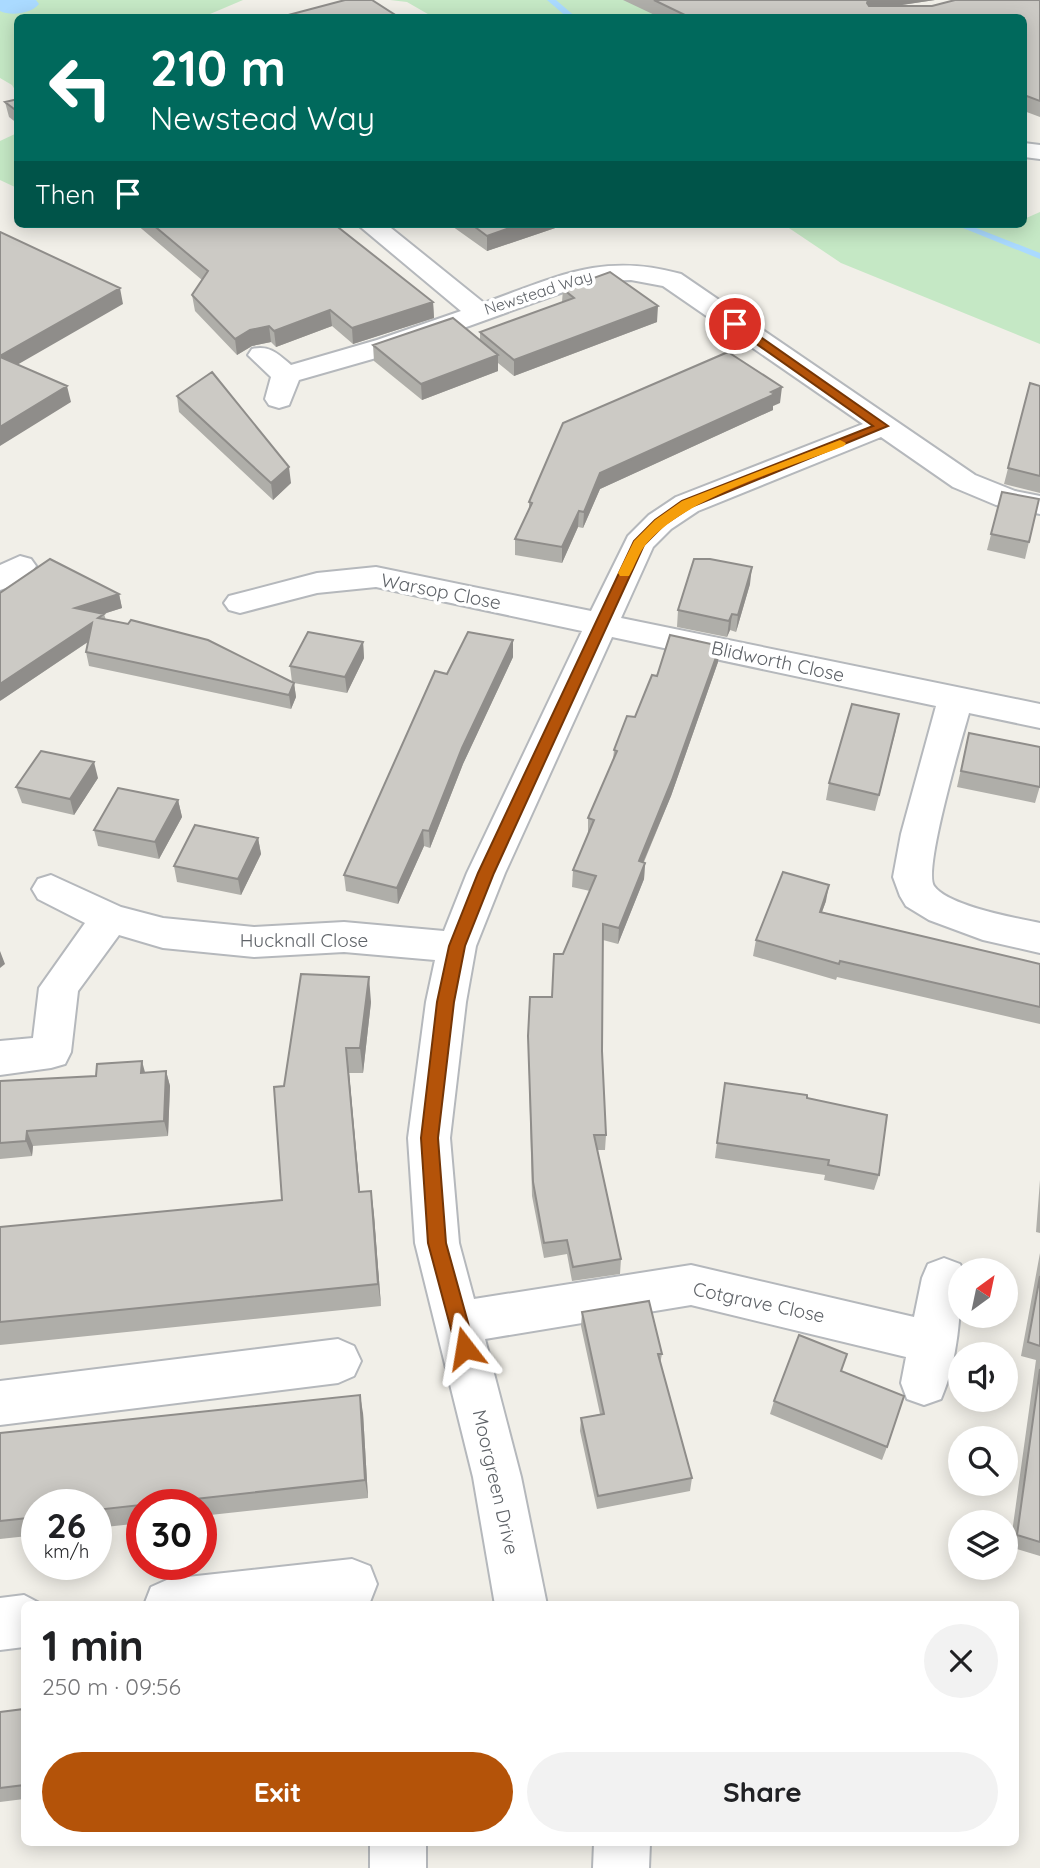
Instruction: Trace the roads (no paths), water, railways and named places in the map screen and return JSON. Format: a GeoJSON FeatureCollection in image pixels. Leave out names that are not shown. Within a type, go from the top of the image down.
{"type":"FeatureCollection","features":[{"type":"Feature","properties":{"kind":"street"},"geometry":{"type":"LineString","coordinates":[[375,228],[478,312]]}},
{"type":"Feature","properties":{"kind":"street","name":"Newstead Way"},"geometry":{"type":"LineString","coordinates":[[262,355],[283,387],[478,312],[590,274],[613,271],[657,275],[672,280],[950,471],[1007,499],[1040,505]]}},
{"type":"Feature","properties":{"kind":"street","name":"Moorgreen Drive"},"geometry":{"type":"LineString","coordinates":[[520,1601],[496,1477],[437,1243],[429,1138],[446,1002],[457,946],[486,873],[639,543],[687,504],[882,426]]}},
{"type":"Feature","properties":{"kind":"street"},"geometry":{"type":"LineString","coordinates":[[950,471],[982,455]]}},
{"type":"Feature","properties":{"kind":"street","name":"Warsop Close"},"geometry":{"type":"LineString","coordinates":[[240,603],[317,583],[376,577],[601,623]]}},
{"type":"Feature","properties":{"kind":"street","name":"Blidworth Close"},"geometry":{"type":"LineString","coordinates":[[601,623],[1040,716]]}},
{"type":"Feature","properties":{"kind":"street"},"geometry":{"type":"LineString","coordinates":[[955,699],[919,834],[912,877],[919,895],[942,910],[984,925],[1039,956]]}},
{"type":"Feature","properties":{"kind":"street","name":"Hucknall Close"},"geometry":{"type":"LineString","coordinates":[[51,889],[110,918],[163,933],[254,942],[344,937],[417,945],[457,946]]}},
{"type":"Feature","properties":{"kind":"street"},"geometry":{"type":"LineString","coordinates":[[0,1058],[51,1052],[59,988],[110,918]]}},
{"type":"Feature","properties":{"kind":"street","name":"Cotgrave Close"},"geometry":{"type":"LineString","coordinates":[[459,1322],[691,1285],[928,1363],[944,1279]]}},
{"type":"Feature","properties":{"kind":"street"},"geometry":{"type":"LineString","coordinates":[[0,1403],[338,1362]]}},
{"type":"Feature","properties":{"kind":"street"},"geometry":{"type":"LineString","coordinates":[[204,1601],[352,1584]]}},
{"type":"Feature","properties":{"kind":"street"},"geometry":{"type":"LineString","coordinates":[[0,1623],[21,1621]]}},
{"type":"Feature","properties":{"kind":"street"},"geometry":{"type":"LineString","coordinates":[[398,1846],[398,1868]]}},
{"type":"Feature","properties":{"kind":"street"},"geometry":{"type":"LineString","coordinates":[[621,1868],[622,1846]]}},
{"type":"Feature","properties":{"kind":"water"},"geometry":{"type":"Polygon","coordinates":[[[0,0],[36,0],[39,4],[26,12],[9,13],[0,11],[0,0]]]}},
{"type":"Feature","properties":{"kind":"waterway"},"geometry":{"type":"LineString","coordinates":[[551,0],[568,14]]}},
{"type":"Feature","properties":{"kind":"waterway"},"geometry":{"type":"LineString","coordinates":[[968,228],[1040,256]]}}]}
